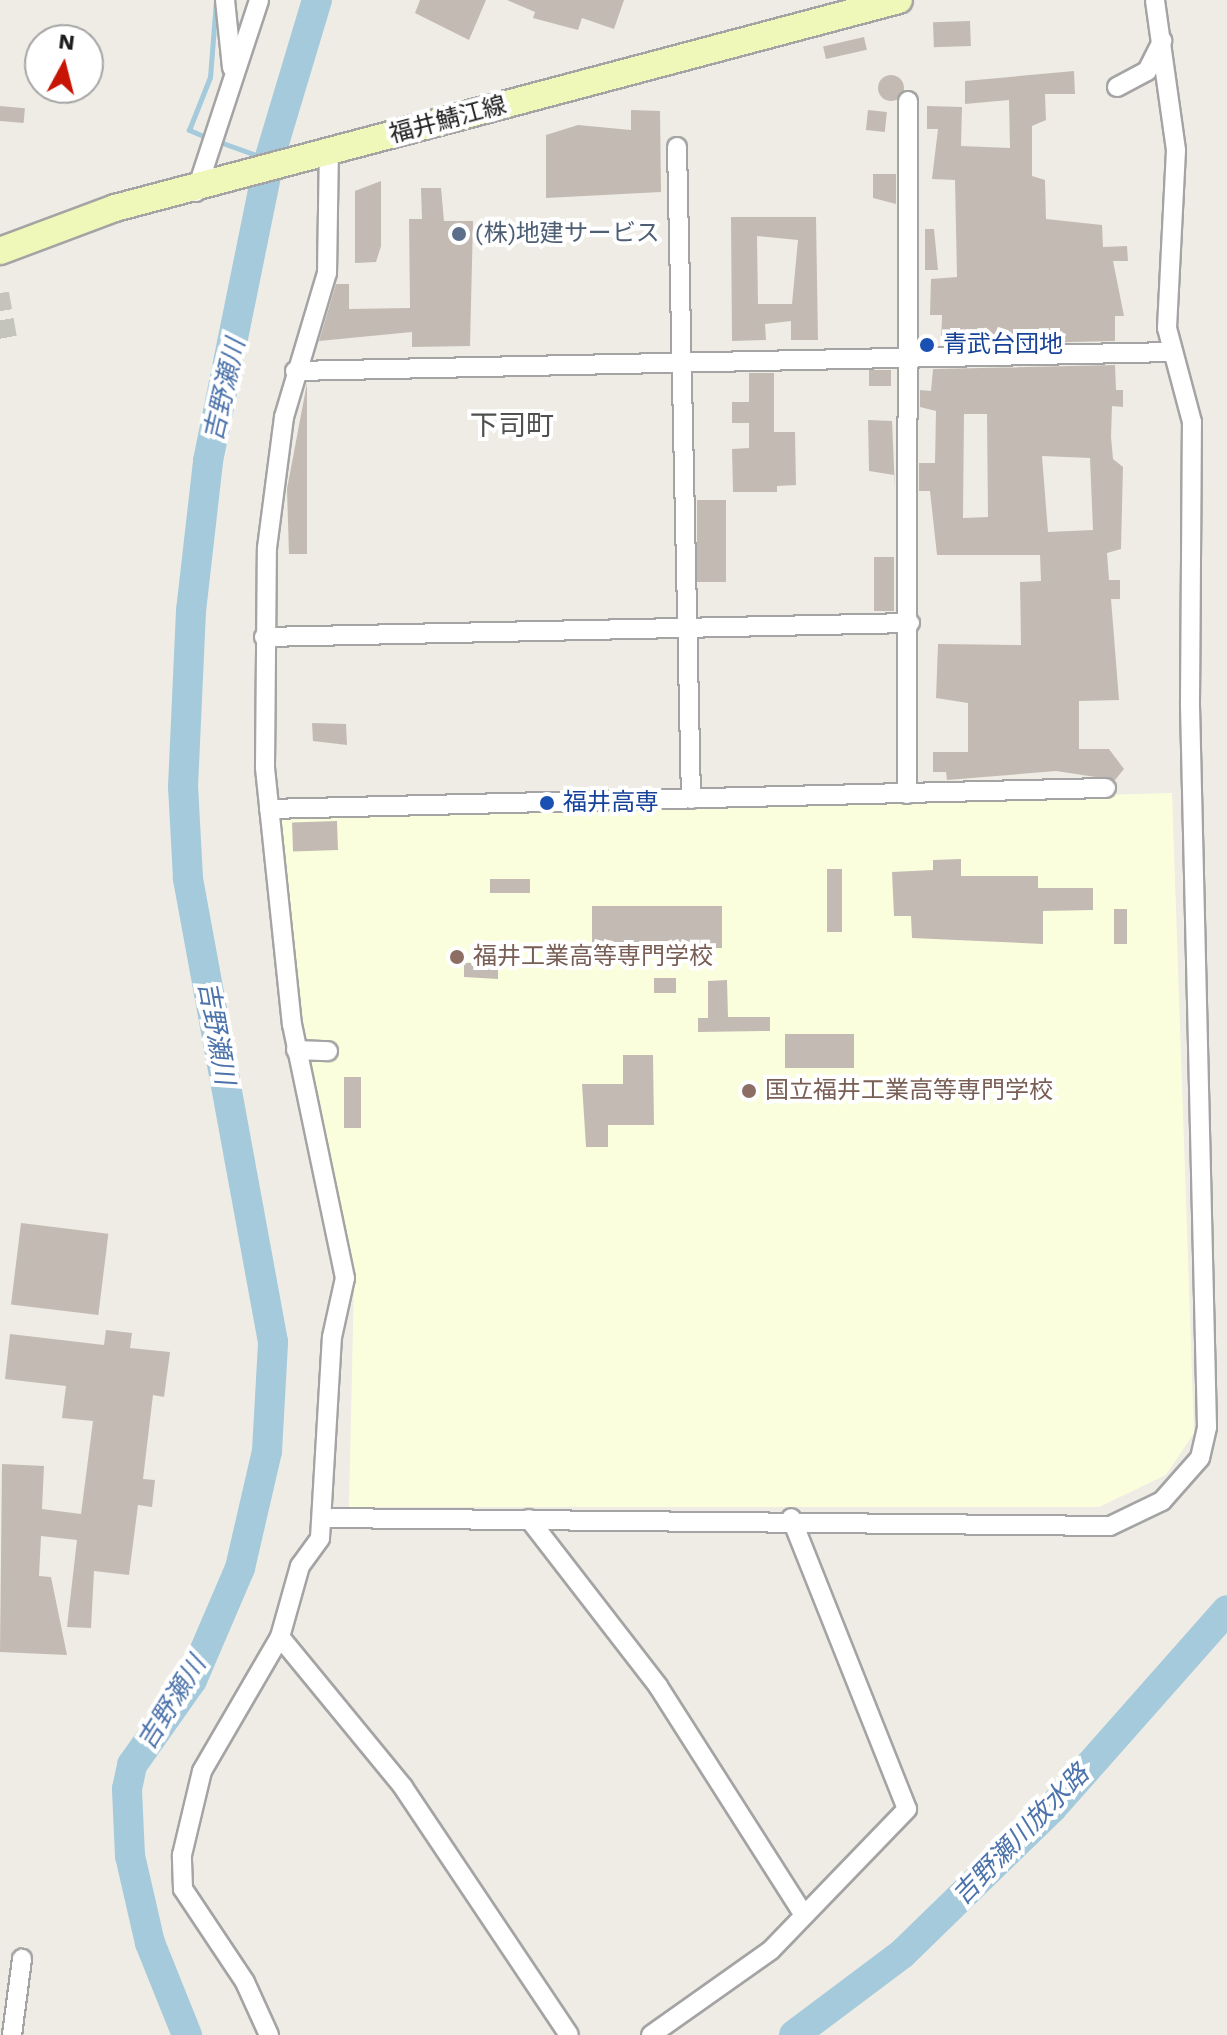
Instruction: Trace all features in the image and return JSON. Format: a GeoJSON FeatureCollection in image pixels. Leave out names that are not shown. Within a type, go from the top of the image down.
{"type":"FeatureCollection","features":[{"type":"Feature","properties":{"kind":"main road","name":"福井鯖江線"},"geometry":{"type":"LineString","coordinates":[[0,251],[115,208],[205,189],[321,153],[840,8],[899,0]]}},
{"type":"Feature","properties":{"kind":"street"},"geometry":{"type":"LineString","coordinates":[[225,0],[233,75]]}},
{"type":"Feature","properties":{"kind":"street"},"geometry":{"type":"LineString","coordinates":[[205,189],[233,75],[259,0]]}},
{"type":"Feature","properties":{"kind":"street"},"geometry":{"type":"LineString","coordinates":[[323,1518],[529,1519],[585,1525],[791,1518],[1110,1526],[1162,1501],[1200,1458],[1207,1427],[1190,703],[1192,422],[1167,328],[1176,150],[1155,0]]}},
{"type":"Feature","properties":{"kind":"street"},"geometry":{"type":"LineString","coordinates":[[1117,87],[1147,71],[1162,41]]}},
{"type":"Feature","properties":{"kind":"street"},"geometry":{"type":"LineString","coordinates":[[907,794],[910,623],[908,101]]}},
{"type":"Feature","properties":{"kind":"street"},"geometry":{"type":"LineString","coordinates":[[677,147],[691,799]]}},
{"type":"Feature","properties":{"kind":"street"},"geometry":{"type":"LineString","coordinates":[[269,2035],[245,1982],[183,1889],[182,1855],[202,1771],[280,1637],[323,1518],[332,1337],[345,1278],[296,1050],[269,809],[264,637],[267,548],[295,371],[327,273],[321,153]]}},
{"type":"Feature","properties":{"kind":"street"},"geometry":{"type":"LineString","coordinates":[[295,371],[1173,352]]}},
{"type":"Feature","properties":{"kind":"street"},"geometry":{"type":"LineString","coordinates":[[264,637],[910,623]]}},
{"type":"Feature","properties":{"kind":"street"},"geometry":{"type":"LineString","coordinates":[[269,809],[1106,788]]}},
{"type":"Feature","properties":{"kind":"street"},"geometry":{"type":"LineString","coordinates":[[296,1050],[328,1051]]}},
{"type":"Feature","properties":{"kind":"street"},"geometry":{"type":"LineString","coordinates":[[656,2034],[771,1950],[907,1809],[791,1518]]}},
{"type":"Feature","properties":{"kind":"street"},"geometry":{"type":"LineString","coordinates":[[529,1519],[658,1686],[804,1915]]}},
{"type":"Feature","properties":{"kind":"street"},"geometry":{"type":"LineString","coordinates":[[280,1637],[403,1787],[569,2035]]}},
{"type":"Feature","properties":{"kind":"street"},"geometry":{"type":"LineString","coordinates":[[12,2035],[22,1959]]}},
{"type":"Feature","properties":{"kind":"shaded area","name":"国立福井工業高等専門学校"},"geometry":{"type":"Polygon","coordinates":[[[1172,793],[1194,1433],[1166,1475],[1099,1507],[349,1507],[354,1280],[300,1023],[278,818],[1172,793]]]}},
{"type":"Feature","properties":{"kind":"building"},"geometry":{"type":"Polygon","coordinates":[[[420,0],[486,0],[469,40],[415,13],[420,0]]]}},
{"type":"Feature","properties":{"kind":"building"},"geometry":{"type":"Polygon","coordinates":[[[507,0],[624,0],[614,29],[582,18],[578,30],[533,18],[535,12],[507,0]]]}},
{"type":"Feature","properties":{"kind":"building"},"geometry":{"type":"Polygon","coordinates":[[[970,21],[971,46],[934,47],[933,22],[970,21]]]}},
{"type":"Feature","properties":{"kind":"building"},"geometry":{"type":"Polygon","coordinates":[[[864,37],[867,50],[826,59],[823,46],[864,37]]]}},
{"type":"Feature","properties":{"kind":"building"},"geometry":{"type":"Polygon","coordinates":[[[1074,71],[1075,94],[1045,94],[1046,120],[1032,126],[1032,176],[1045,180],[1046,219],[1102,225],[1103,247],[1127,246],[1128,261],[1113,261],[1124,316],[1115,316],[1115,341],[941,345],[942,315],[930,315],[931,279],[957,277],[955,180],[932,179],[938,129],[927,129],[927,106],[962,107],[961,146],[1010,148],[1009,100],[965,104],[965,81],[1074,71]]]}},
{"type":"Feature","properties":{"kind":"building"},"geometry":{"type":"Polygon","coordinates":[[[891,75],[900,79],[904,88],[900,97],[891,101],[882,97],[878,88],[882,79],[891,75]]]}},
{"type":"Feature","properties":{"kind":"building"},"geometry":{"type":"Polygon","coordinates":[[[0,106],[25,108],[24,123],[0,121],[0,106]]]}},
{"type":"Feature","properties":{"kind":"building"},"geometry":{"type":"Polygon","coordinates":[[[631,110],[660,111],[661,192],[546,198],[546,135],[578,125],[631,130],[631,110]]]}},
{"type":"Feature","properties":{"kind":"building"},"geometry":{"type":"Polygon","coordinates":[[[868,110],[887,112],[885,132],[866,130],[868,110]]]}},
{"type":"Feature","properties":{"kind":"building"},"geometry":{"type":"Polygon","coordinates":[[[873,174],[896,174],[896,204],[873,198],[873,174]]]}},
{"type":"Feature","properties":{"kind":"building"},"geometry":{"type":"Polygon","coordinates":[[[381,181],[381,246],[376,262],[355,263],[355,191],[381,181]]]}},
{"type":"Feature","properties":{"kind":"building"},"geometry":{"type":"Polygon","coordinates":[[[421,188],[441,188],[444,221],[473,221],[470,346],[412,347],[412,332],[319,341],[336,284],[349,284],[349,309],[410,308],[409,219],[422,219],[421,188]]]}},
{"type":"Feature","properties":{"kind":"building"},"geometry":{"type":"Polygon","coordinates":[[[731,217],[816,217],[818,340],[791,340],[791,321],[765,324],[766,340],[732,341],[731,217]],[[757,236],[758,304],[792,304],[798,240],[757,236]]]}},
{"type":"Feature","properties":{"kind":"building"},"geometry":{"type":"Polygon","coordinates":[[[925,229],[934,229],[938,270],[925,270],[925,229]]]}},
{"type":"Feature","properties":{"kind":"building"},"geometry":{"type":"Polygon","coordinates":[[[1115,365],[1116,390],[1123,390],[1123,407],[1112,406],[1111,437],[1113,459],[1123,467],[1121,549],[1107,553],[1109,580],[1120,580],[1120,599],[1111,599],[1119,700],[1079,701],[1079,749],[1109,749],[1124,769],[1115,780],[1056,771],[947,780],[946,772],[933,772],[933,752],[968,752],[968,703],[936,698],[938,644],[1021,645],[1020,582],[1041,581],[1040,555],[937,555],[930,491],[919,491],[919,463],[935,463],[936,411],[920,407],[920,390],[931,391],[933,369],[1115,365]],[[964,414],[963,518],[988,517],[987,414],[964,414]],[[1042,456],[1048,532],[1093,530],[1090,458],[1042,456]]]}},
{"type":"Feature","properties":{"kind":"building"},"geometry":{"type":"Polygon","coordinates":[[[869,370],[891,370],[891,386],[869,386],[869,370]]]}},
{"type":"Feature","properties":{"kind":"building"},"geometry":{"type":"Polygon","coordinates":[[[749,373],[774,373],[774,432],[795,432],[796,485],[777,486],[777,492],[733,492],[732,449],[749,448],[749,423],[732,423],[732,402],[749,402],[749,373]]]}},
{"type":"Feature","properties":{"kind":"building"},"geometry":{"type":"Polygon","coordinates":[[[307,383],[307,554],[289,554],[287,489],[307,383]]]}},
{"type":"Feature","properties":{"kind":"building"},"geometry":{"type":"Polygon","coordinates":[[[868,420],[892,421],[895,490],[894,475],[869,471],[868,420]]]}},
{"type":"Feature","properties":{"kind":"building"},"geometry":{"type":"Polygon","coordinates":[[[697,500],[726,500],[726,582],[697,582],[697,500]]]}},
{"type":"Feature","properties":{"kind":"building"},"geometry":{"type":"Polygon","coordinates":[[[874,557],[894,557],[894,611],[874,611],[874,557]]]}},
{"type":"Feature","properties":{"kind":"building"},"geometry":{"type":"Polygon","coordinates":[[[312,723],[346,724],[347,745],[313,741],[312,723]]]}},
{"type":"Feature","properties":{"kind":"building"},"geometry":{"type":"Polygon","coordinates":[[[337,821],[338,850],[293,852],[292,823],[337,821]]]}},
{"type":"Feature","properties":{"kind":"building"},"geometry":{"type":"Polygon","coordinates":[[[961,859],[961,876],[1038,876],[1038,888],[1093,888],[1093,910],[1043,911],[1043,944],[912,938],[911,916],[894,916],[892,872],[933,870],[933,860],[961,859]]]}},
{"type":"Feature","properties":{"kind":"building"},"geometry":{"type":"Polygon","coordinates":[[[827,869],[842,869],[842,932],[827,932],[827,869]]]}},
{"type":"Feature","properties":{"kind":"building"},"geometry":{"type":"Polygon","coordinates":[[[490,879],[530,879],[530,893],[490,893],[490,879]]]}},
{"type":"Feature","properties":{"kind":"building"},"geometry":{"type":"Polygon","coordinates":[[[592,906],[722,906],[722,948],[592,948],[592,906]]]}},
{"type":"Feature","properties":{"kind":"building"},"geometry":{"type":"Polygon","coordinates":[[[1114,909],[1127,909],[1127,944],[1114,944],[1114,909]]]}},
{"type":"Feature","properties":{"kind":"building"},"geometry":{"type":"Polygon","coordinates":[[[498,962],[498,979],[464,977],[464,963],[498,962]]]}},
{"type":"Feature","properties":{"kind":"building"},"geometry":{"type":"Polygon","coordinates":[[[654,978],[676,978],[676,993],[654,993],[654,978]]]}},
{"type":"Feature","properties":{"kind":"building"},"geometry":{"type":"Polygon","coordinates":[[[727,980],[728,1017],[770,1017],[770,1031],[698,1032],[698,1018],[708,1018],[708,981],[727,980]]]}},
{"type":"Feature","properties":{"kind":"building"},"geometry":{"type":"Polygon","coordinates":[[[785,1034],[854,1034],[854,1068],[785,1068],[785,1034]]]}},
{"type":"Feature","properties":{"kind":"building"},"geometry":{"type":"Polygon","coordinates":[[[623,1055],[653,1055],[654,1125],[608,1125],[608,1147],[586,1147],[582,1084],[623,1084],[623,1055]]]}},
{"type":"Feature","properties":{"kind":"building"},"geometry":{"type":"Polygon","coordinates":[[[344,1077],[361,1077],[361,1128],[344,1128],[344,1077]]]}},
{"type":"Feature","properties":{"kind":"building"},"geometry":{"type":"Polygon","coordinates":[[[21,1223],[108,1234],[98,1315],[11,1304],[21,1223]]]}},
{"type":"Feature","properties":{"kind":"building"},"geometry":{"type":"Polygon","coordinates":[[[106,1330],[132,1333],[130,1348],[170,1352],[164,1397],[153,1395],[143,1479],[155,1480],[152,1507],[138,1505],[129,1575],[94,1571],[91,1628],[67,1627],[77,1540],[41,1536],[39,1576],[51,1577],[67,1655],[0,1652],[2,1464],[44,1466],[42,1509],[81,1514],[93,1421],[62,1418],[66,1386],[5,1379],[10,1334],[104,1345],[106,1330]]]}},
{"type":"Feature","properties":{"kind":"waterway"},"geometry":{"type":"LineString","coordinates":[[208,138],[189,130],[210,77],[216,0]]}},
{"type":"Feature","properties":{"kind":"waterway","name":"吉野瀬川"},"geometry":{"type":"LineString","coordinates":[[187,2035],[150,1943],[130,1856],[127,1789],[132,1765],[192,1680],[240,1568],[267,1451],[273,1342],[188,878],[183,787],[191,611],[208,461],[269,160],[317,0]]}},
{"type":"Feature","properties":{"kind":"waterway"},"geometry":{"type":"LineString","coordinates":[[217,141],[264,158]]}},
{"type":"Feature","properties":{"kind":"waterway","name":"吉野瀬川放水路"},"geometry":{"type":"LineString","coordinates":[[794,2035],[902,1954],[1052,1808],[1227,1610]]}},
{"type":"Feature","properties":{"kind":"tunnel"},"geometry":{"type":"LineString","coordinates":[[0,293],[9,344]]}},
{"type":"Feature","properties":{"kind":"place","name":"(株)地建サービス"},"geometry":{"type":"Point","coordinates":[459,234]}},
{"type":"Feature","properties":{"kind":"place","name":"青武台団地"},"geometry":{"type":"Point","coordinates":[927,345]}},
{"type":"Feature","properties":{"kind":"place","name":"福井高専"},"geometry":{"type":"Point","coordinates":[547,803]}},
{"type":"Feature","properties":{"kind":"place","name":"福井工業高等専門学校"},"geometry":{"type":"Point","coordinates":[457,957]}},
{"type":"Feature","properties":{"kind":"place","name":"国立福井工業高等専門学校"},"geometry":{"type":"Point","coordinates":[749,1091]}},
{"type":"Feature","properties":{"kind":"district","name":"下司町"},"geometry":{"type":"Point","coordinates":[512,426]}}]}
